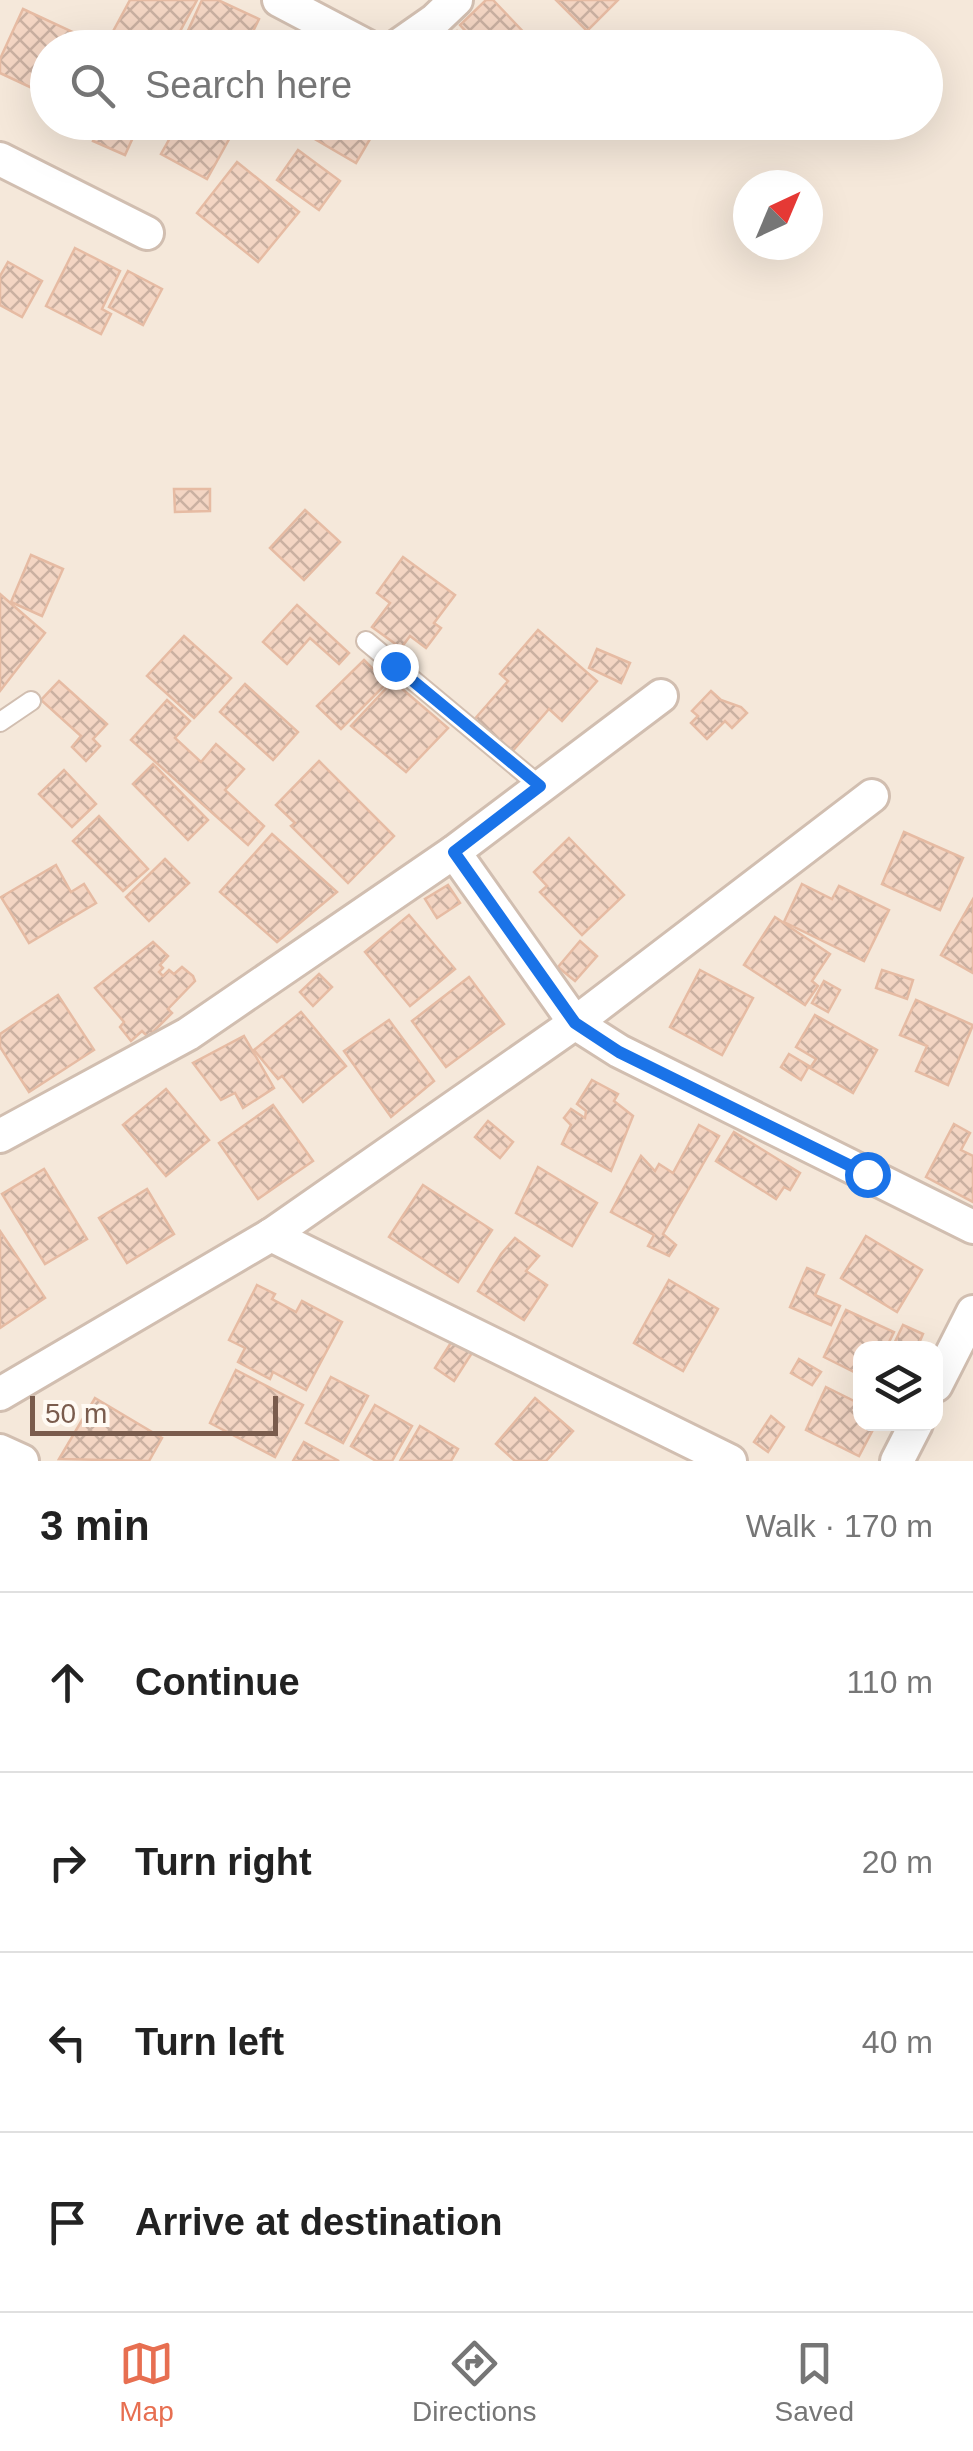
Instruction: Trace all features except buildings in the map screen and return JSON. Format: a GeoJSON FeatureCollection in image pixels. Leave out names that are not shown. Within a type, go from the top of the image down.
{"type":"FeatureCollection","features":[{"type":"Feature","properties":{"kind":"street"},"geometry":{"type":"LineString","coordinates":[[278,0],[336,30]]}},
{"type":"Feature","properties":{"kind":"street"},"geometry":{"type":"LineString","coordinates":[[421,30],[456,0]]}},
{"type":"Feature","properties":{"kind":"street"},"geometry":{"type":"LineString","coordinates":[[0,159],[146,234]]}},
{"type":"Feature","properties":{"kind":"street"},"geometry":{"type":"LineString","coordinates":[[0,1136],[188,1034],[454,852],[661,696]]}},
{"type":"Feature","properties":{"kind":"street"},"geometry":{"type":"LineString","coordinates":[[0,1394],[271,1235],[575,1023],[872,796]]}},
{"type":"Feature","properties":{"kind":"street"},"geometry":{"type":"LineString","coordinates":[[454,852],[575,1023],[619,1052],[973,1227]]}},
{"type":"Feature","properties":{"kind":"street"},"geometry":{"type":"LineString","coordinates":[[271,1235],[730,1461]]}},
{"type":"Feature","properties":{"kind":"street"},"geometry":{"type":"LineString","coordinates":[[943,1371],[973,1312]]}},
{"type":"Feature","properties":{"kind":"street"},"geometry":{"type":"LineString","coordinates":[[897,1461],[912,1431]]}},
{"type":"Feature","properties":{"kind":"street"},"geometry":{"type":"LineString","coordinates":[[0,1450],[22,1461]]}},
{"type":"Feature","properties":{"kind":"lane"},"geometry":{"type":"LineString","coordinates":[[366,642],[540,786]]}},
{"type":"Feature","properties":{"kind":"lane"},"geometry":{"type":"LineString","coordinates":[[0,722],[31,701]]}},
{"type":"Feature","properties":{"kind":"shaded area"},"geometry":{"type":"Polygon","coordinates":[[[0,0],[973,0],[973,1461],[0,1461],[0,0]]]}},
{"type":"Feature","properties":{"kind":"route"},"geometry":{"type":"LineString","coordinates":[[395,666],[540,786],[454,852],[575,1023],[619,1052],[867,1174]]}}]}
